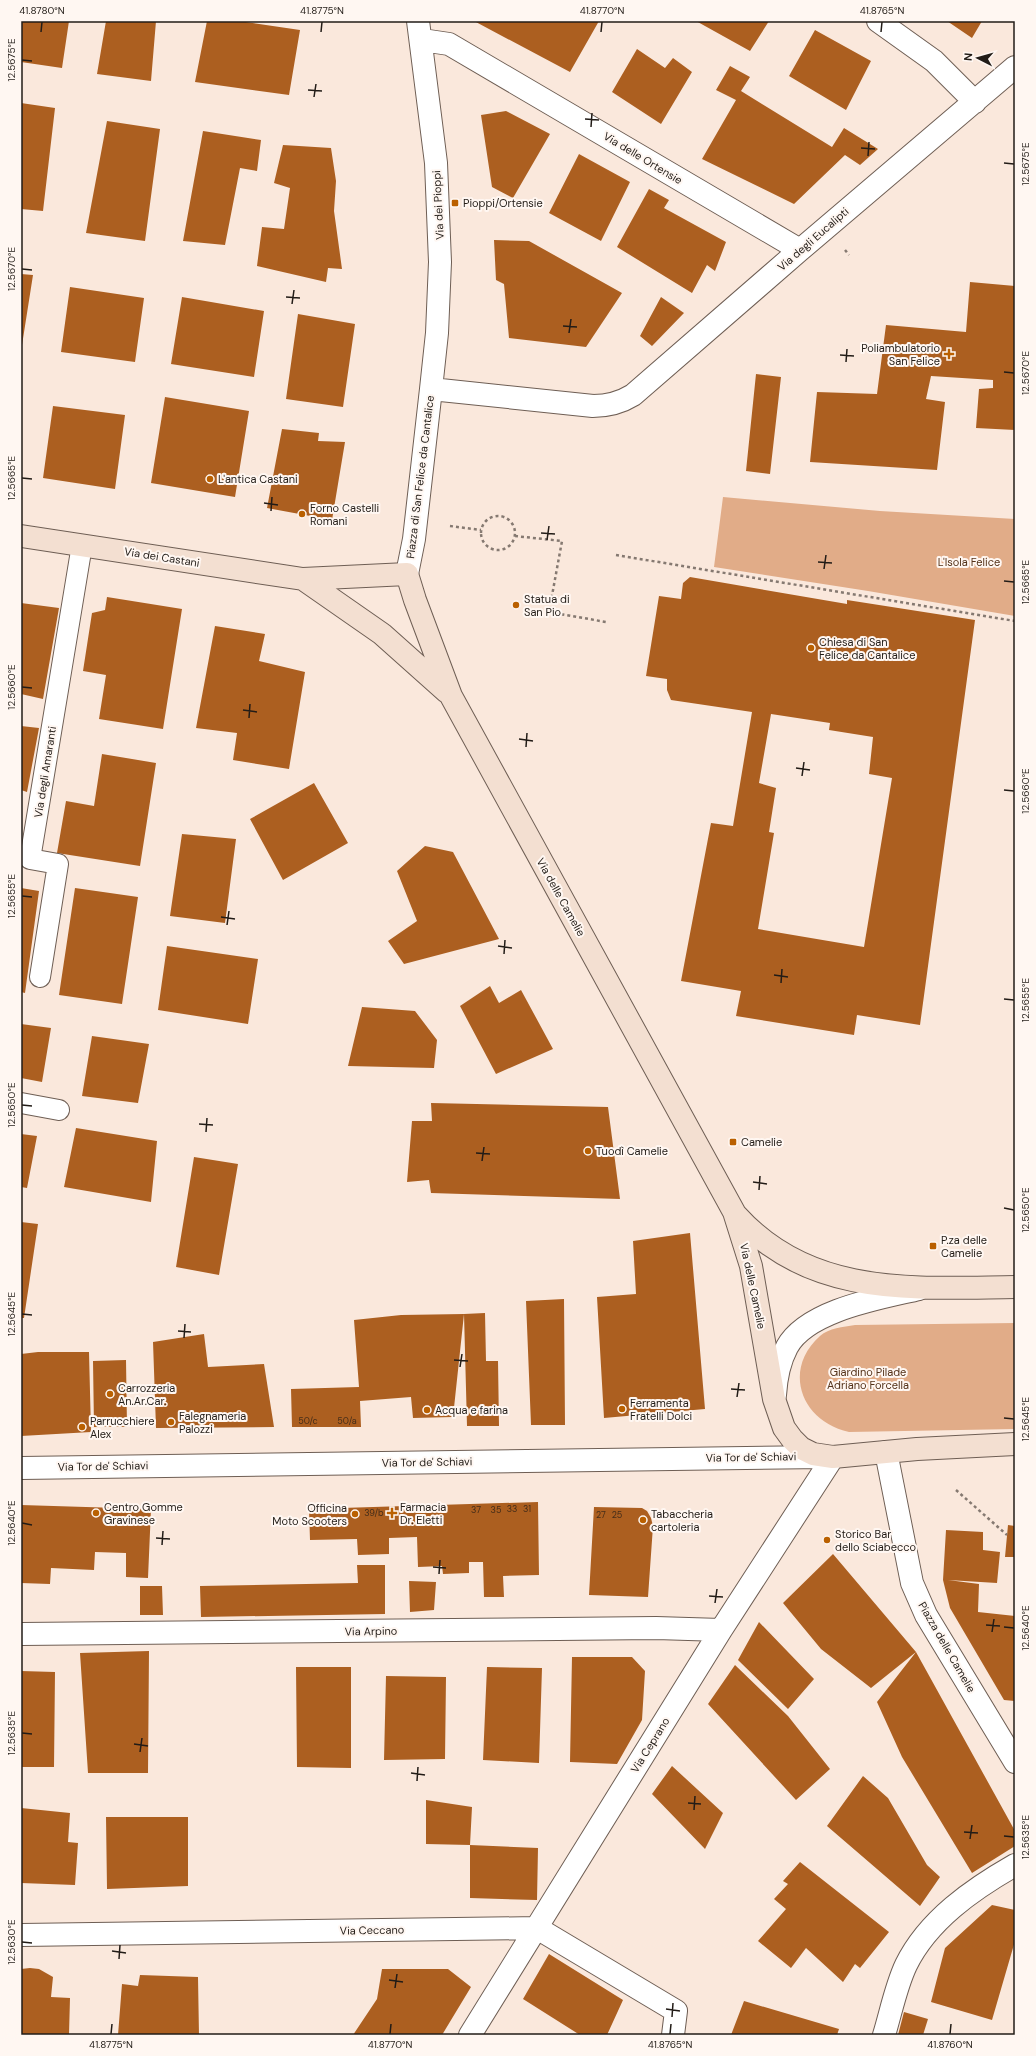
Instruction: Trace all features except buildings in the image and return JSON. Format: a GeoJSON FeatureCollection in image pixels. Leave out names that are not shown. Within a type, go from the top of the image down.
{"type":"FeatureCollection","features":[{"type":"Feature","properties":{"kind":"street"},"geometry":{"type":"LineString","coordinates":[[878,21],[934,61],[975,102]]}},
{"type":"Feature","properties":{"kind":"street","name":"Via delle Ortensie"},"geometry":{"type":"LineString","coordinates":[[420,30],[449,44],[800,250]]}},
{"type":"Feature","properties":{"kind":"street","name":"Via dei Pioppi"},"geometry":{"type":"LineString","coordinates":[[420,30],[436,163],[439,218],[439,298],[431,389]]}},
{"type":"Feature","properties":{"kind":"street","name":"Via degli Eucalipti"},"geometry":{"type":"LineString","coordinates":[[607,406],[622,401],[633,395],[800,250],[1015,67]]}},
{"type":"Feature","properties":{"kind":"street","name":"Piazza di San Felice da Cantalice"},"geometry":{"type":"LineString","coordinates":[[407,574],[414,539],[431,389],[593,406],[607,406]]}},
{"type":"Feature","properties":{"kind":"street","name":"Via dei Castani"},"geometry":{"type":"LineString","coordinates":[[21,536],[303,579],[407,574]]}},
{"type":"Feature","properties":{"kind":"street","name":"Via delle Camelie"},"geometry":{"type":"LineString","coordinates":[[407,574],[412,594],[450,696],[734,1212],[751,1266],[774,1399]]}},
{"type":"Feature","properties":{"kind":"street","name":"Via dei Castani"},"geometry":{"type":"LineString","coordinates":[[303,579],[382,634],[450,696]]}},
{"type":"Feature","properties":{"kind":"street","name":"Via delle Camelie"},"geometry":{"type":"LineString","coordinates":[[734,1212],[749,1228],[770,1244],[822,1272],[862,1283],[926,1288]]}},
{"type":"Feature","properties":{"kind":"street"},"geometry":{"type":"LineString","coordinates":[[1015,1288],[926,1288],[841,1310],[819,1319],[807,1326],[787,1347],[776,1378],[774,1399],[784,1428],[796,1444],[814,1454],[833,1456],[1015,1444]]}},
{"type":"Feature","properties":{"kind":"street","name":"Piazza delle Camelie"},"geometry":{"type":"LineString","coordinates":[[886,1452],[912,1583],[926,1615],[1015,1762]]}},
{"type":"Feature","properties":{"kind":"street","name":"Via Tor de' Schiavi"},"geometry":{"type":"LineString","coordinates":[[21,1468],[833,1456]]}},
{"type":"Feature","properties":{"kind":"street","name":"Via Ceprano"},"geometry":{"type":"LineString","coordinates":[[470,2035],[721,1630],[833,1456]]}},
{"type":"Feature","properties":{"kind":"street","name":"Via Arpino"},"geometry":{"type":"LineString","coordinates":[[21,1634],[648,1628],[721,1630]]}},
{"type":"Feature","properties":{"kind":"street"},"geometry":{"type":"LineString","coordinates":[[884,2035],[906,1966],[919,1942],[941,1918],[964,1898],[990,1879],[1015,1865]]}},
{"type":"Feature","properties":{"kind":"street"},"geometry":{"type":"LineString","coordinates":[[537,1928],[676,2011],[674,2035]]}},
{"type":"Feature","properties":{"kind":"street","name":"Via Ceccano"},"geometry":{"type":"LineString","coordinates":[[21,1935],[537,1928]]}},
{"type":"Feature","properties":{"kind":"lane","name":"Via degli Amaranti"},"geometry":{"type":"LineString","coordinates":[[40,977],[58,864],[30,859],[82,545]]}},
{"type":"Feature","properties":{"kind":"lane"},"geometry":{"type":"LineString","coordinates":[[21,1103],[59,1110]]}},
{"type":"Feature","properties":{"kind":"path"},"geometry":{"type":"LineString","coordinates":[[845,249],[849,255]]}},
{"type":"Feature","properties":{"kind":"path"},"geometry":{"type":"LineString","coordinates":[[500,516],[510,520],[513,525],[515,536],[510,546],[505,550],[493,550],[484,544],[481,539],[481,530],[489,519],[500,516]]}},
{"type":"Feature","properties":{"kind":"path"},"geometry":{"type":"LineString","coordinates":[[450,526],[481,530]]}},
{"type":"Feature","properties":{"kind":"path"},"geometry":{"type":"LineString","coordinates":[[515,536],[562,541],[550,612],[606,622]]}},
{"type":"Feature","properties":{"kind":"path"},"geometry":{"type":"LineString","coordinates":[[616,555],[1015,621]]}},
{"type":"Feature","properties":{"kind":"path"},"geometry":{"type":"LineString","coordinates":[[956,1490],[1007,1535]]}},
{"type":"Feature","properties":{"kind":"green space","name":"L'Isola Felice"},"geometry":{"type":"Polygon","coordinates":[[[723,497],[880,511],[1015,519],[1015,616],[714,567],[723,497]]]}},
{"type":"Feature","properties":{"kind":"green space","name":"Giardino Pilade Adriano Forcella"},"geometry":{"type":"Polygon","coordinates":[[[1015,1323],[1015,1429],[849,1432],[832,1426],[819,1417],[809,1406],[802,1393],[800,1378],[802,1364],[808,1349],[824,1333],[841,1327],[855,1325],[1015,1323]]]}},
{"type":"Feature","properties":{"kind":"place","name":"Pioppi/Ortensie"},"geometry":{"type":"Point","coordinates":[455,203]}},
{"type":"Feature","properties":{"kind":"place","name":"Poliambulatorio San Felice"},"geometry":{"type":"Point","coordinates":[949,354]}},
{"type":"Feature","properties":{"kind":"place","name":"L'antica Castani"},"geometry":{"type":"Point","coordinates":[210,479]}},
{"type":"Feature","properties":{"kind":"place","name":"Forno Castelli Romani"},"geometry":{"type":"Point","coordinates":[302,514]}},
{"type":"Feature","properties":{"kind":"place","name":"Statua di San Pio"},"geometry":{"type":"Point","coordinates":[516,605]}},
{"type":"Feature","properties":{"kind":"place","name":"Chiesa di San Felice da Cantalice"},"geometry":{"type":"Point","coordinates":[811,648]}},
{"type":"Feature","properties":{"kind":"place","name":"Camelie"},"geometry":{"type":"Point","coordinates":[733,1142]}},
{"type":"Feature","properties":{"kind":"place","name":"Tuodì Camelie"},"geometry":{"type":"Point","coordinates":[588,1151]}},
{"type":"Feature","properties":{"kind":"place","name":"P.za delle Camelie"},"geometry":{"type":"Point","coordinates":[933,1246]}},
{"type":"Feature","properties":{"kind":"place","name":"Carrozzeria An.Ar.Car."},"geometry":{"type":"Point","coordinates":[110,1394]}},
{"type":"Feature","properties":{"kind":"place","name":"Ferramenta Fratelli Dolci"},"geometry":{"type":"Point","coordinates":[622,1409]}},
{"type":"Feature","properties":{"kind":"place","name":"Acqua e farina"},"geometry":{"type":"Point","coordinates":[427,1410]}},
{"type":"Feature","properties":{"kind":"place","name":"Falegnameria Palozzi"},"geometry":{"type":"Point","coordinates":[171,1422]}},
{"type":"Feature","properties":{"kind":"place","name":"Parrucchiere Alex"},"geometry":{"type":"Point","coordinates":[82,1427]}},
{"type":"Feature","properties":{"kind":"place","name":"Centro Gomme Gravinese"},"geometry":{"type":"Point","coordinates":[96,1513]}},
{"type":"Feature","properties":{"kind":"place","name":"Farmacia Dr. Eletti"},"geometry":{"type":"Point","coordinates":[392,1513]}},
{"type":"Feature","properties":{"kind":"place","name":"Officina Moto Scooters"},"geometry":{"type":"Point","coordinates":[355,1514]}},
{"type":"Feature","properties":{"kind":"place","name":"Tabaccheria cartoleria"},"geometry":{"type":"Point","coordinates":[643,1520]}},
{"type":"Feature","properties":{"kind":"place","name":"Storico Bar dello Sciabecco"},"geometry":{"type":"Point","coordinates":[827,1540]}}]}
